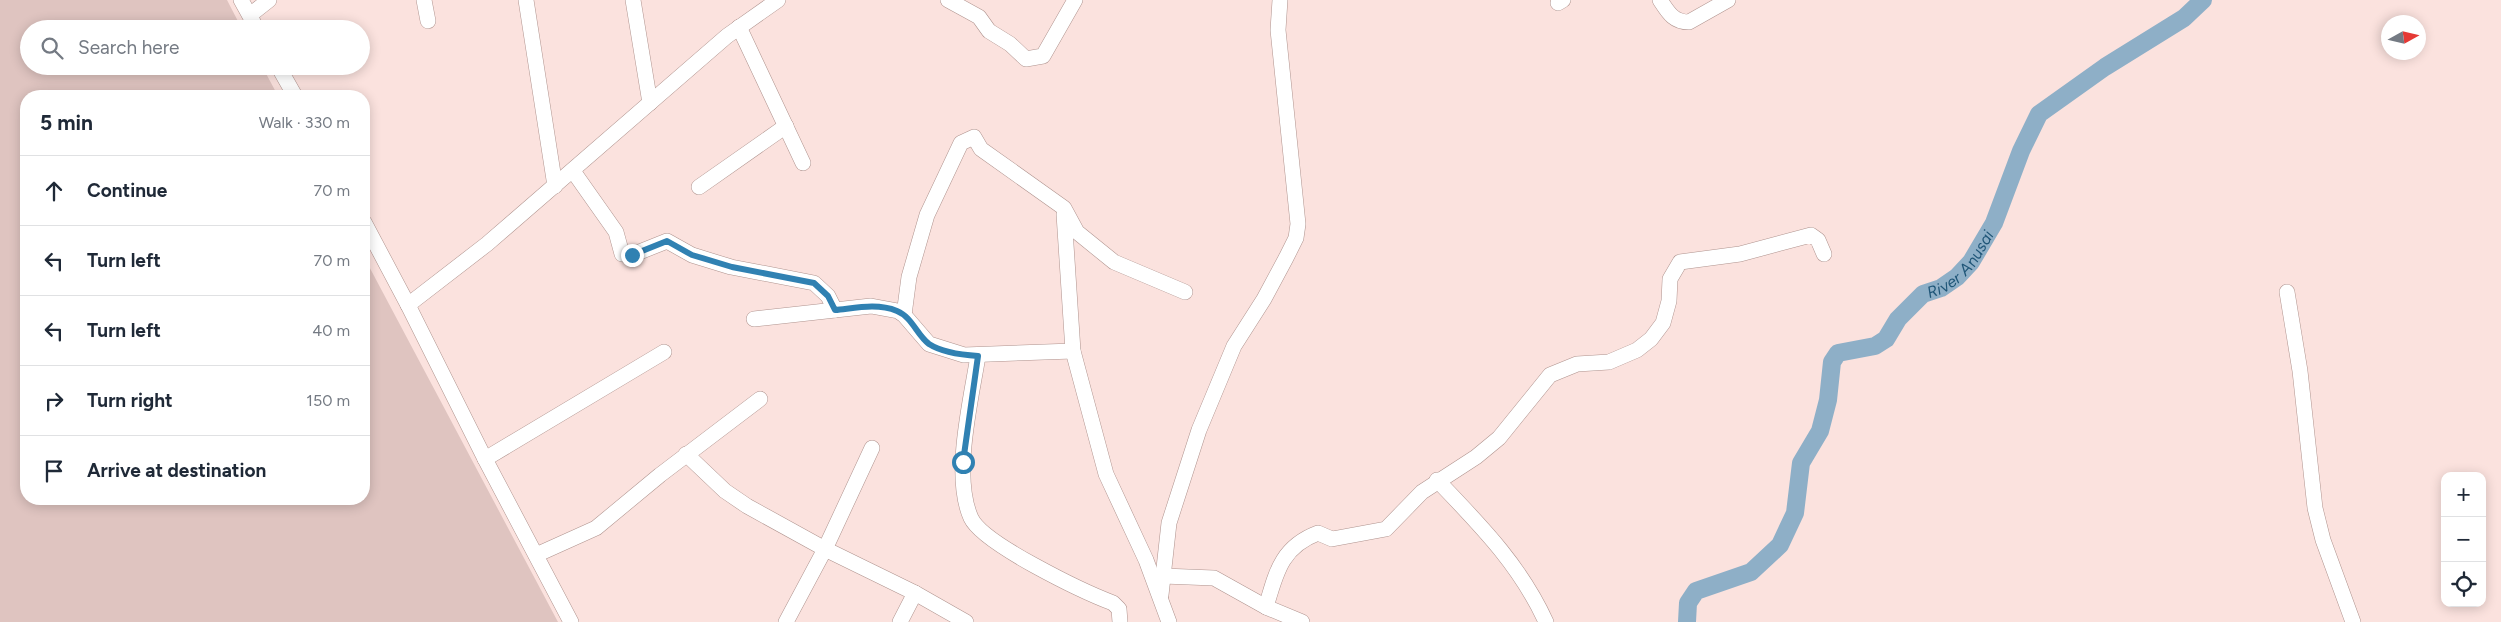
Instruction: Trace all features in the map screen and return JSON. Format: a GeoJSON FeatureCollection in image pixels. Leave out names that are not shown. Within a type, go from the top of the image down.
{"type":"FeatureCollection","features":[{"type":"Feature","properties":{"kind":"street"},"geometry":{"type":"LineString","coordinates":[[241,0],[252,20]]}},
{"type":"Feature","properties":{"kind":"street"},"geometry":{"type":"LineString","coordinates":[[250,15],[269,0]]}},
{"type":"Feature","properties":{"kind":"street"},"geometry":{"type":"LineString","coordinates":[[424,0],[428,22]]}},
{"type":"Feature","properties":{"kind":"street"},"geometry":{"type":"LineString","coordinates":[[526,0],[555,186]]}},
{"type":"Feature","properties":{"kind":"street"},"geometry":{"type":"LineString","coordinates":[[633,0],[650,103]]}},
{"type":"Feature","properties":{"kind":"street"},"geometry":{"type":"LineString","coordinates":[[408,305],[487,244],[574,171],[739,27],[778,0]]}},
{"type":"Feature","properties":{"kind":"street"},"geometry":{"type":"LineString","coordinates":[[948,0],[979,17],[989,31],[1010,44],[1026,59],[1044,56],[1075,0]]}},
{"type":"Feature","properties":{"kind":"street"},"geometry":{"type":"LineString","coordinates":[[1660,0],[1672,18],[1682,22],[1689,22],[1728,0]]}},
{"type":"Feature","properties":{"kind":"street"},"geometry":{"type":"LineString","coordinates":[[1160,595],[1169,523],[1199,430],[1234,346],[1264,299],[1296,238],[1298,224],[1278,30],[1278,1]]}},
{"type":"Feature","properties":{"kind":"street"},"geometry":{"type":"LineString","coordinates":[[739,27],[803,163]]}},
{"type":"Feature","properties":{"kind":"street"},"geometry":{"type":"LineString","coordinates":[[283,75],[292,90]]}},
{"type":"Feature","properties":{"kind":"street"},"geometry":{"type":"LineString","coordinates":[[699,188],[786,126]]}},
{"type":"Feature","properties":{"kind":"street"},"geometry":{"type":"LineString","coordinates":[[904,315],[909,277],[928,216],[960,143],[974,137],[981,149],[1064,208],[1077,232],[1114,262],[1185,292]]}},
{"type":"Feature","properties":{"kind":"street"},"geometry":{"type":"LineString","coordinates":[[574,171],[616,232],[622,254],[632,255],[667,241],[692,255],[732,267],[814,283],[828,296],[835,310]]}},
{"type":"Feature","properties":{"kind":"street"},"geometry":{"type":"LineString","coordinates":[[1064,208],[1073,351],[1106,474],[1160,595],[1169,622]]}},
{"type":"Feature","properties":{"kind":"street"},"geometry":{"type":"LineString","coordinates":[[370,233],[485,459],[572,622]]}},
{"type":"Feature","properties":{"kind":"street"},"geometry":{"type":"LineString","coordinates":[[1266,607],[1278,570],[1296,544],[1318,533],[1332,538],[1386,529],[1409,504],[1437,480],[1476,457],[1499,438],[1550,375],[1577,364],[1609,362],[1622,358],[1651,339],[1659,331],[1667,315],[1670,279],[1680,262],[1740,254],[1811,236],[1818,240],[1824,254]]}},
{"type":"Feature","properties":{"kind":"street"},"geometry":{"type":"LineString","coordinates":[[2287,292],[2300,371],[2315,508],[2325,547],[2353,622]]}},
{"type":"Feature","properties":{"kind":"street"},"geometry":{"type":"LineString","coordinates":[[754,319],[871,306],[889,309],[904,315],[929,344],[959,354],[978,356],[1073,351]]}},
{"type":"Feature","properties":{"kind":"street"},"geometry":{"type":"LineString","coordinates":[[485,459],[664,352]]}},
{"type":"Feature","properties":{"kind":"street"},"geometry":{"type":"LineString","coordinates":[[978,356],[963,462],[967,506],[972,519],[980,529],[1003,547],[1113,603],[1119,609],[1120,622]]}},
{"type":"Feature","properties":{"kind":"street"},"geometry":{"type":"LineString","coordinates":[[536,556],[596,528],[686,454],[760,400]]}},
{"type":"Feature","properties":{"kind":"street"},"geometry":{"type":"LineString","coordinates":[[786,622],[825,549],[872,448]]}},
{"type":"Feature","properties":{"kind":"street"},"geometry":{"type":"LineString","coordinates":[[686,454],[725,491],[825,549],[915,593],[966,622]]}},
{"type":"Feature","properties":{"kind":"street"},"geometry":{"type":"LineString","coordinates":[[1437,480],[1474,517],[1511,562],[1539,603],[1546,622]]}},
{"type":"Feature","properties":{"kind":"street"},"geometry":{"type":"LineString","coordinates":[[1163,576],[1214,578],[1266,607],[1302,622]]}},
{"type":"Feature","properties":{"kind":"street"},"geometry":{"type":"LineString","coordinates":[[900,622],[915,593]]}},
{"type":"Feature","properties":{"kind":"shaded area"},"geometry":{"type":"Polygon","coordinates":[[[0,0],[227,0],[237,20],[20,20],[20,75],[267,75],[275,90],[20,90],[20,505],[370,505],[370,268],[558,622],[0,622],[0,0]]]}},
{"type":"Feature","properties":{"kind":"waterway","name":"River Anusai"},"geometry":{"type":"LineString","coordinates":[[1687,622],[1688,603],[1696,591],[1751,572],[1780,545],[1795,513],[1801,463],[1820,431],[1828,400],[1832,362],[1838,353],[1875,346],[1886,339],[1898,319],[1923,294],[1941,288],[1957,277],[1971,262],[1994,223],[2021,151],[2039,114],[2105,67],[2184,18],[2203,0]]}},
{"type":"Feature","properties":{"kind":"route"},"geometry":{"type":"LineString","coordinates":[[632,255],[662,241],[667,241],[692,255],[732,267],[814,283],[820,286],[828,296],[835,310],[871,306],[898,311],[904,315],[929,344],[964,355],[978,356],[967,420],[963,462]]}}]}
